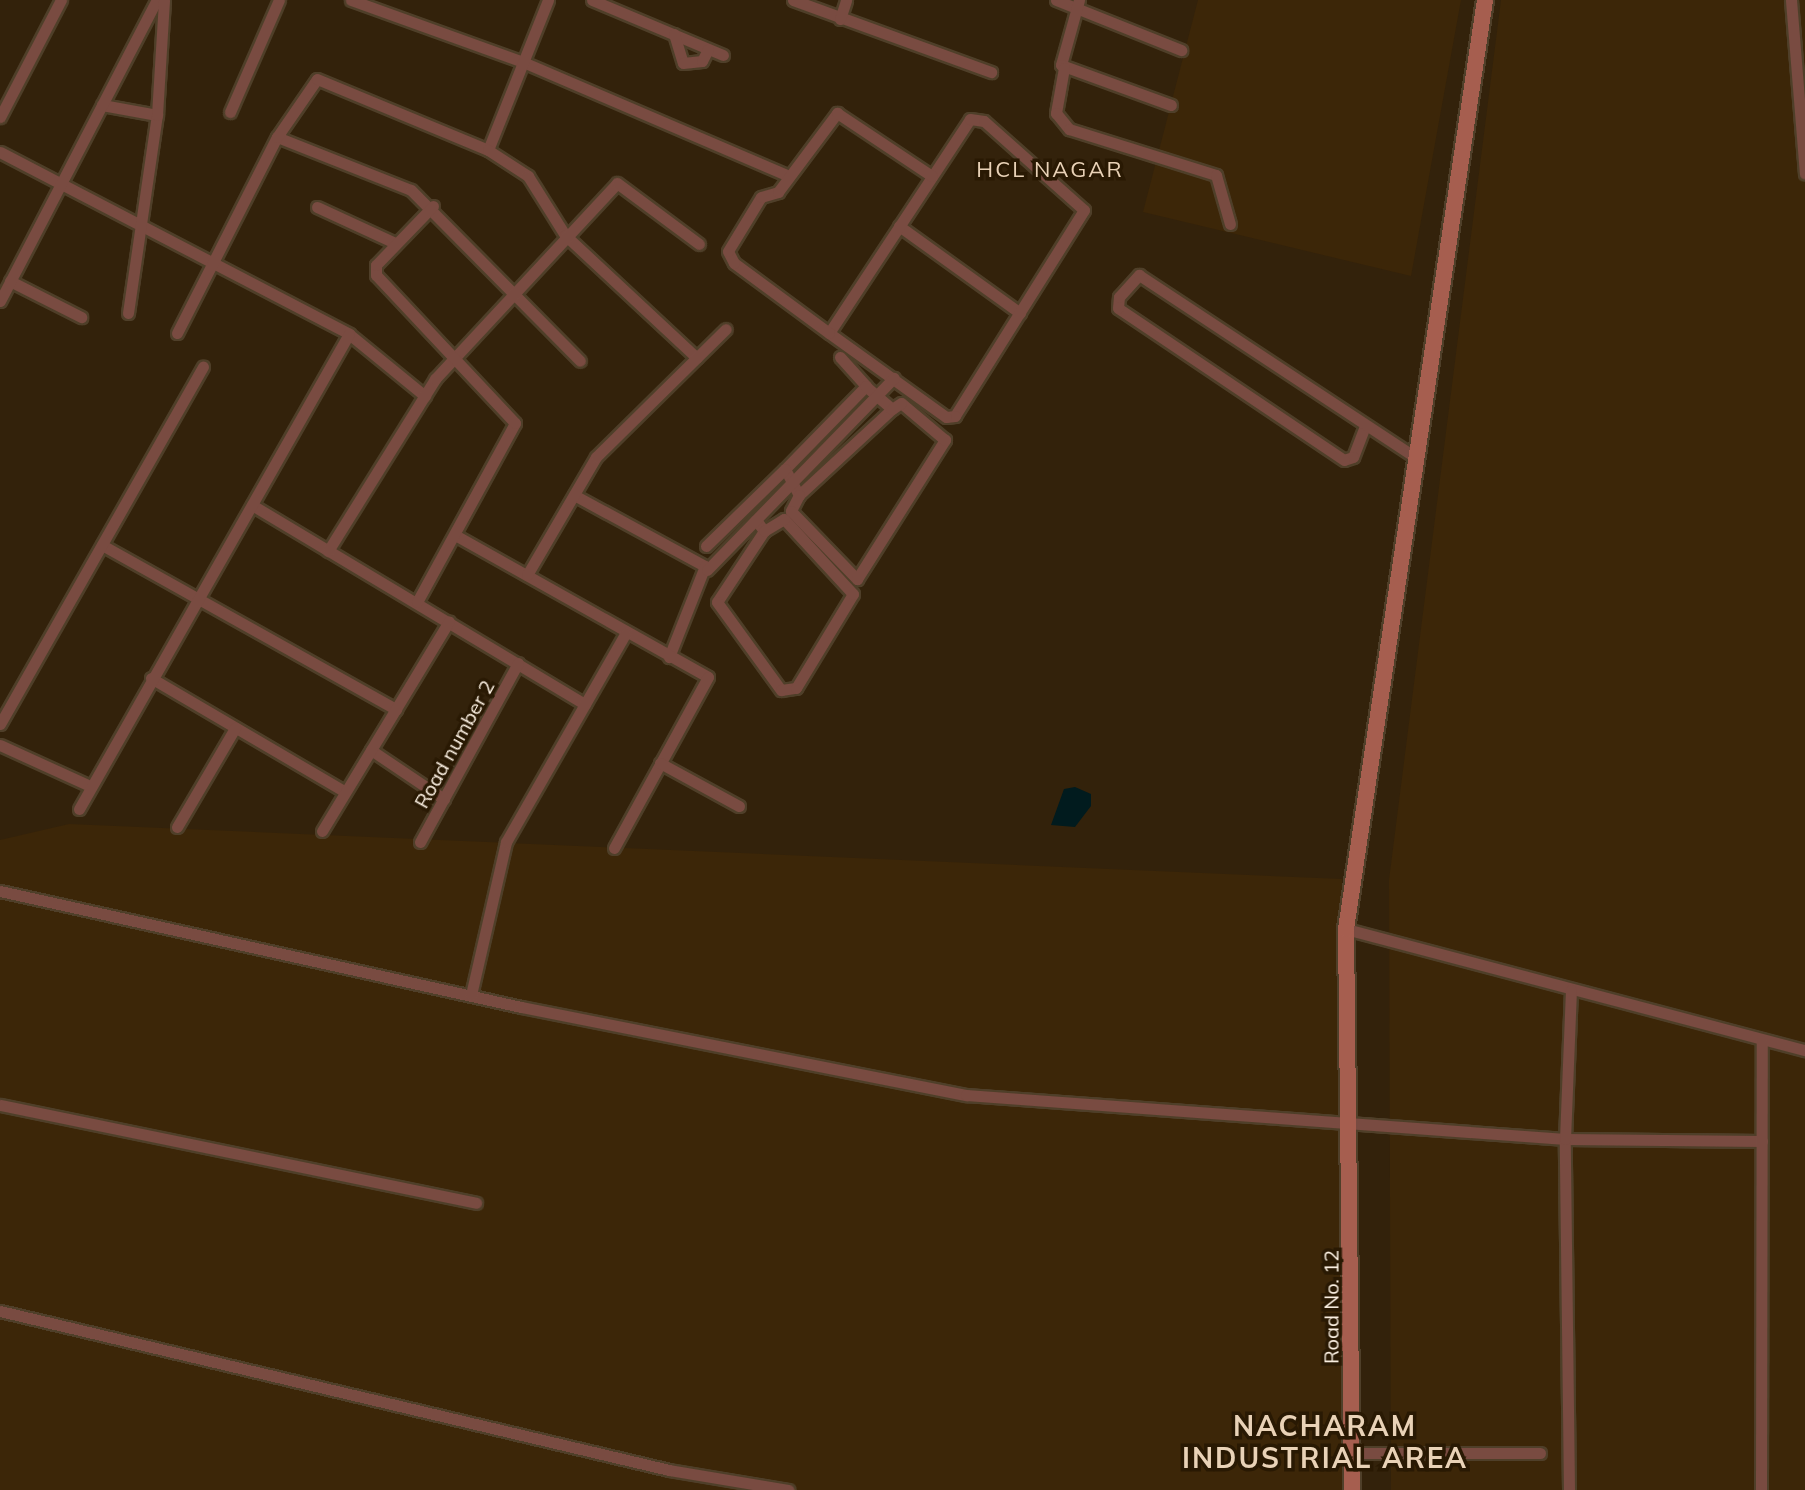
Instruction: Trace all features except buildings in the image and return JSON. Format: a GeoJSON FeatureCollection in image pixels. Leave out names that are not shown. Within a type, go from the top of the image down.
{"type":"FeatureCollection","features":[{"type":"Feature","properties":{"kind":"street"},"geometry":{"type":"LineString","coordinates":[[0,117],[61,0]]}},
{"type":"Feature","properties":{"kind":"street"},"geometry":{"type":"LineString","coordinates":[[0,301],[157,0]]}},
{"type":"Feature","properties":{"kind":"street"},"geometry":{"type":"LineString","coordinates":[[128,313],[157,115],[164,0]]}},
{"type":"Feature","properties":{"kind":"street"},"geometry":{"type":"LineString","coordinates":[[230,112],[279,0]]}},
{"type":"Feature","properties":{"kind":"street"},"geometry":{"type":"LineString","coordinates":[[351,0],[523,62],[789,176]]}},
{"type":"Feature","properties":{"kind":"street"},"geometry":{"type":"LineString","coordinates":[[488,150],[548,0]]}},
{"type":"Feature","properties":{"kind":"street"},"geometry":{"type":"LineString","coordinates":[[592,0],[723,55]]}},
{"type":"Feature","properties":{"kind":"street"},"geometry":{"type":"LineString","coordinates":[[793,0],[991,72]]}},
{"type":"Feature","properties":{"kind":"street"},"geometry":{"type":"LineString","coordinates":[[840,19],[846,0]]}},
{"type":"Feature","properties":{"kind":"street"},"geometry":{"type":"LineString","coordinates":[[1056,0],[1077,4],[1181,50]]}},
{"type":"Feature","properties":{"kind":"street","name":"Road No. 12"},"geometry":{"type":"LineString","coordinates":[[1352,1490],[1346,929],[1414,456],[1485,0]]}},
{"type":"Feature","properties":{"kind":"street"},"geometry":{"type":"LineString","coordinates":[[1791,0],[1805,173]]}},
{"type":"Feature","properties":{"kind":"street"},"geometry":{"type":"LineString","coordinates":[[1077,4],[1060,56],[1064,68],[1056,113],[1069,129],[1216,175],[1230,224]]}},
{"type":"Feature","properties":{"kind":"street"},"geometry":{"type":"LineString","coordinates":[[674,34],[683,63],[702,61],[708,49]]}},
{"type":"Feature","properties":{"kind":"street"},"geometry":{"type":"LineString","coordinates":[[1064,68],[1171,105]]}},
{"type":"Feature","properties":{"kind":"street"},"geometry":{"type":"LineString","coordinates":[[177,333],[277,137],[317,79],[488,150],[528,176],[565,235],[697,358]]}},
{"type":"Feature","properties":{"kind":"street"},"geometry":{"type":"LineString","coordinates":[[102,105],[157,115]]}},
{"type":"Feature","properties":{"kind":"street"},"geometry":{"type":"LineString","coordinates":[[829,333],[932,176],[975,117],[1084,210],[955,416],[829,333],[729,256],[728,245],[761,197],[778,192],[837,113],[932,176]]}},
{"type":"Feature","properties":{"kind":"street"},"geometry":{"type":"LineString","coordinates":[[277,137],[411,190],[433,206],[580,361]]}},
{"type":"Feature","properties":{"kind":"street"},"geometry":{"type":"LineString","coordinates":[[0,152],[349,334],[425,396]]}},
{"type":"Feature","properties":{"kind":"street"},"geometry":{"type":"LineString","coordinates":[[328,551],[425,396],[455,355],[511,290],[617,183],[699,244]]}},
{"type":"Feature","properties":{"kind":"street"},"geometry":{"type":"LineString","coordinates":[[417,602],[515,423],[455,355],[376,275],[395,243],[433,206]]}},
{"type":"Feature","properties":{"kind":"street"},"geometry":{"type":"LineString","coordinates":[[317,207],[395,243]]}},
{"type":"Feature","properties":{"kind":"street"},"geometry":{"type":"LineString","coordinates":[[899,226],[1020,313]]}},
{"type":"Feature","properties":{"kind":"street"},"geometry":{"type":"LineString","coordinates":[[1365,426],[1353,457],[1344,460],[1118,308],[1119,297],[1139,275],[1414,456]]}},
{"type":"Feature","properties":{"kind":"street"},"geometry":{"type":"LineString","coordinates":[[10,281],[81,317]]}},
{"type":"Feature","properties":{"kind":"street"},"geometry":{"type":"LineString","coordinates":[[527,575],[596,457],[726,329]]}},
{"type":"Feature","properties":{"kind":"street"},"geometry":{"type":"LineString","coordinates":[[79,809],[349,334]]}},
{"type":"Feature","properties":{"kind":"street"},"geometry":{"type":"LineString","coordinates":[[840,357],[892,409]]}},
{"type":"Feature","properties":{"kind":"street"},"geometry":{"type":"LineString","coordinates":[[0,724],[203,367]]}},
{"type":"Feature","properties":{"kind":"street"},"geometry":{"type":"LineString","coordinates":[[669,657],[707,570],[894,378]]}},
{"type":"Feature","properties":{"kind":"street"},"geometry":{"type":"LineString","coordinates":[[706,546],[866,386]]}},
{"type":"Feature","properties":{"kind":"street"},"geometry":{"type":"LineString","coordinates":[[901,403],[945,440],[857,579],[791,511],[799,495],[901,403]]}},
{"type":"Feature","properties":{"kind":"street"},"geometry":{"type":"LineString","coordinates":[[785,469],[799,495]]}},
{"type":"Feature","properties":{"kind":"street"},"geometry":{"type":"LineString","coordinates":[[574,495],[707,570]]}},
{"type":"Feature","properties":{"kind":"street"},"geometry":{"type":"LineString","coordinates":[[252,505],[585,704]]}},
{"type":"Feature","properties":{"kind":"street"},"geometry":{"type":"LineString","coordinates":[[784,519],[853,594],[796,688],[781,690],[717,602],[764,531],[784,519]]}},
{"type":"Feature","properties":{"kind":"street"},"geometry":{"type":"LineString","coordinates":[[756,520],[764,531]]}},
{"type":"Feature","properties":{"kind":"street"},"geometry":{"type":"LineString","coordinates":[[455,535],[625,634],[708,677],[614,848]]}},
{"type":"Feature","properties":{"kind":"street"},"geometry":{"type":"LineString","coordinates":[[102,545],[199,596],[396,709]]}},
{"type":"Feature","properties":{"kind":"street"},"geometry":{"type":"LineString","coordinates":[[322,831],[449,621]]}},
{"type":"Feature","properties":{"kind":"street"},"geometry":{"type":"LineString","coordinates":[[471,995],[506,842],[625,634]]}},
{"type":"Feature","properties":{"kind":"street","name":"Road number 2"},"geometry":{"type":"LineString","coordinates":[[420,842],[518,663]]}},
{"type":"Feature","properties":{"kind":"street"},"geometry":{"type":"LineString","coordinates":[[151,678],[345,792]]}},
{"type":"Feature","properties":{"kind":"street"},"geometry":{"type":"LineString","coordinates":[[177,827],[235,728]]}},
{"type":"Feature","properties":{"kind":"street"},"geometry":{"type":"LineString","coordinates":[[0,745],[90,786]]}},
{"type":"Feature","properties":{"kind":"street"},"geometry":{"type":"LineString","coordinates":[[371,750],[444,799]]}},
{"type":"Feature","properties":{"kind":"street"},"geometry":{"type":"LineString","coordinates":[[660,763],[739,806]]}},
{"type":"Feature","properties":{"kind":"street"},"geometry":{"type":"LineString","coordinates":[[0,891],[471,995],[966,1095],[1565,1139],[1762,1141]]}},
{"type":"Feature","properties":{"kind":"street"},"geometry":{"type":"LineString","coordinates":[[1346,929],[1805,1050]]}},
{"type":"Feature","properties":{"kind":"street"},"geometry":{"type":"LineString","coordinates":[[1569,1490],[1565,1139],[1571,990]]}},
{"type":"Feature","properties":{"kind":"street"},"geometry":{"type":"LineString","coordinates":[[1761,1490],[1762,1041]]}},
{"type":"Feature","properties":{"kind":"street"},"geometry":{"type":"LineString","coordinates":[[0,1105],[476,1203]]}},
{"type":"Feature","properties":{"kind":"street"},"geometry":{"type":"LineString","coordinates":[[0,1311],[669,1470],[788,1490]]}},
{"type":"Feature","properties":{"kind":"street"},"geometry":{"type":"LineString","coordinates":[[1352,1453],[1540,1453]]}},
{"type":"Feature","properties":{"kind":"shaded area"},"geometry":{"type":"Polygon","coordinates":[[[1198,0],[1461,0],[1411,276],[1143,212],[1198,0]]]}},
{"type":"Feature","properties":{"kind":"shaded area"},"geometry":{"type":"Polygon","coordinates":[[[1501,0],[1805,0],[1805,1490],[1391,1490],[1389,880],[1501,0]]]}},
{"type":"Feature","properties":{"kind":"shaded area"},"geometry":{"type":"Polygon","coordinates":[[[69,824],[1342,879],[1347,1490],[0,1490],[0,840],[69,824]]]}},
{"type":"Feature","properties":{"kind":"water"},"geometry":{"type":"Polygon","coordinates":[[[1075,787],[1091,794],[1091,806],[1075,827],[1051,825],[1064,789],[1075,787]]]}},
{"type":"Feature","properties":{"kind":"district","name":"HCL NAGAR"},"geometry":{"type":"Point","coordinates":[1050,170]}},
{"type":"Feature","properties":{"kind":"district","name":"NACHARAM INDUSTRIAL AREA"},"geometry":{"type":"Point","coordinates":[1325,1442]}}]}
